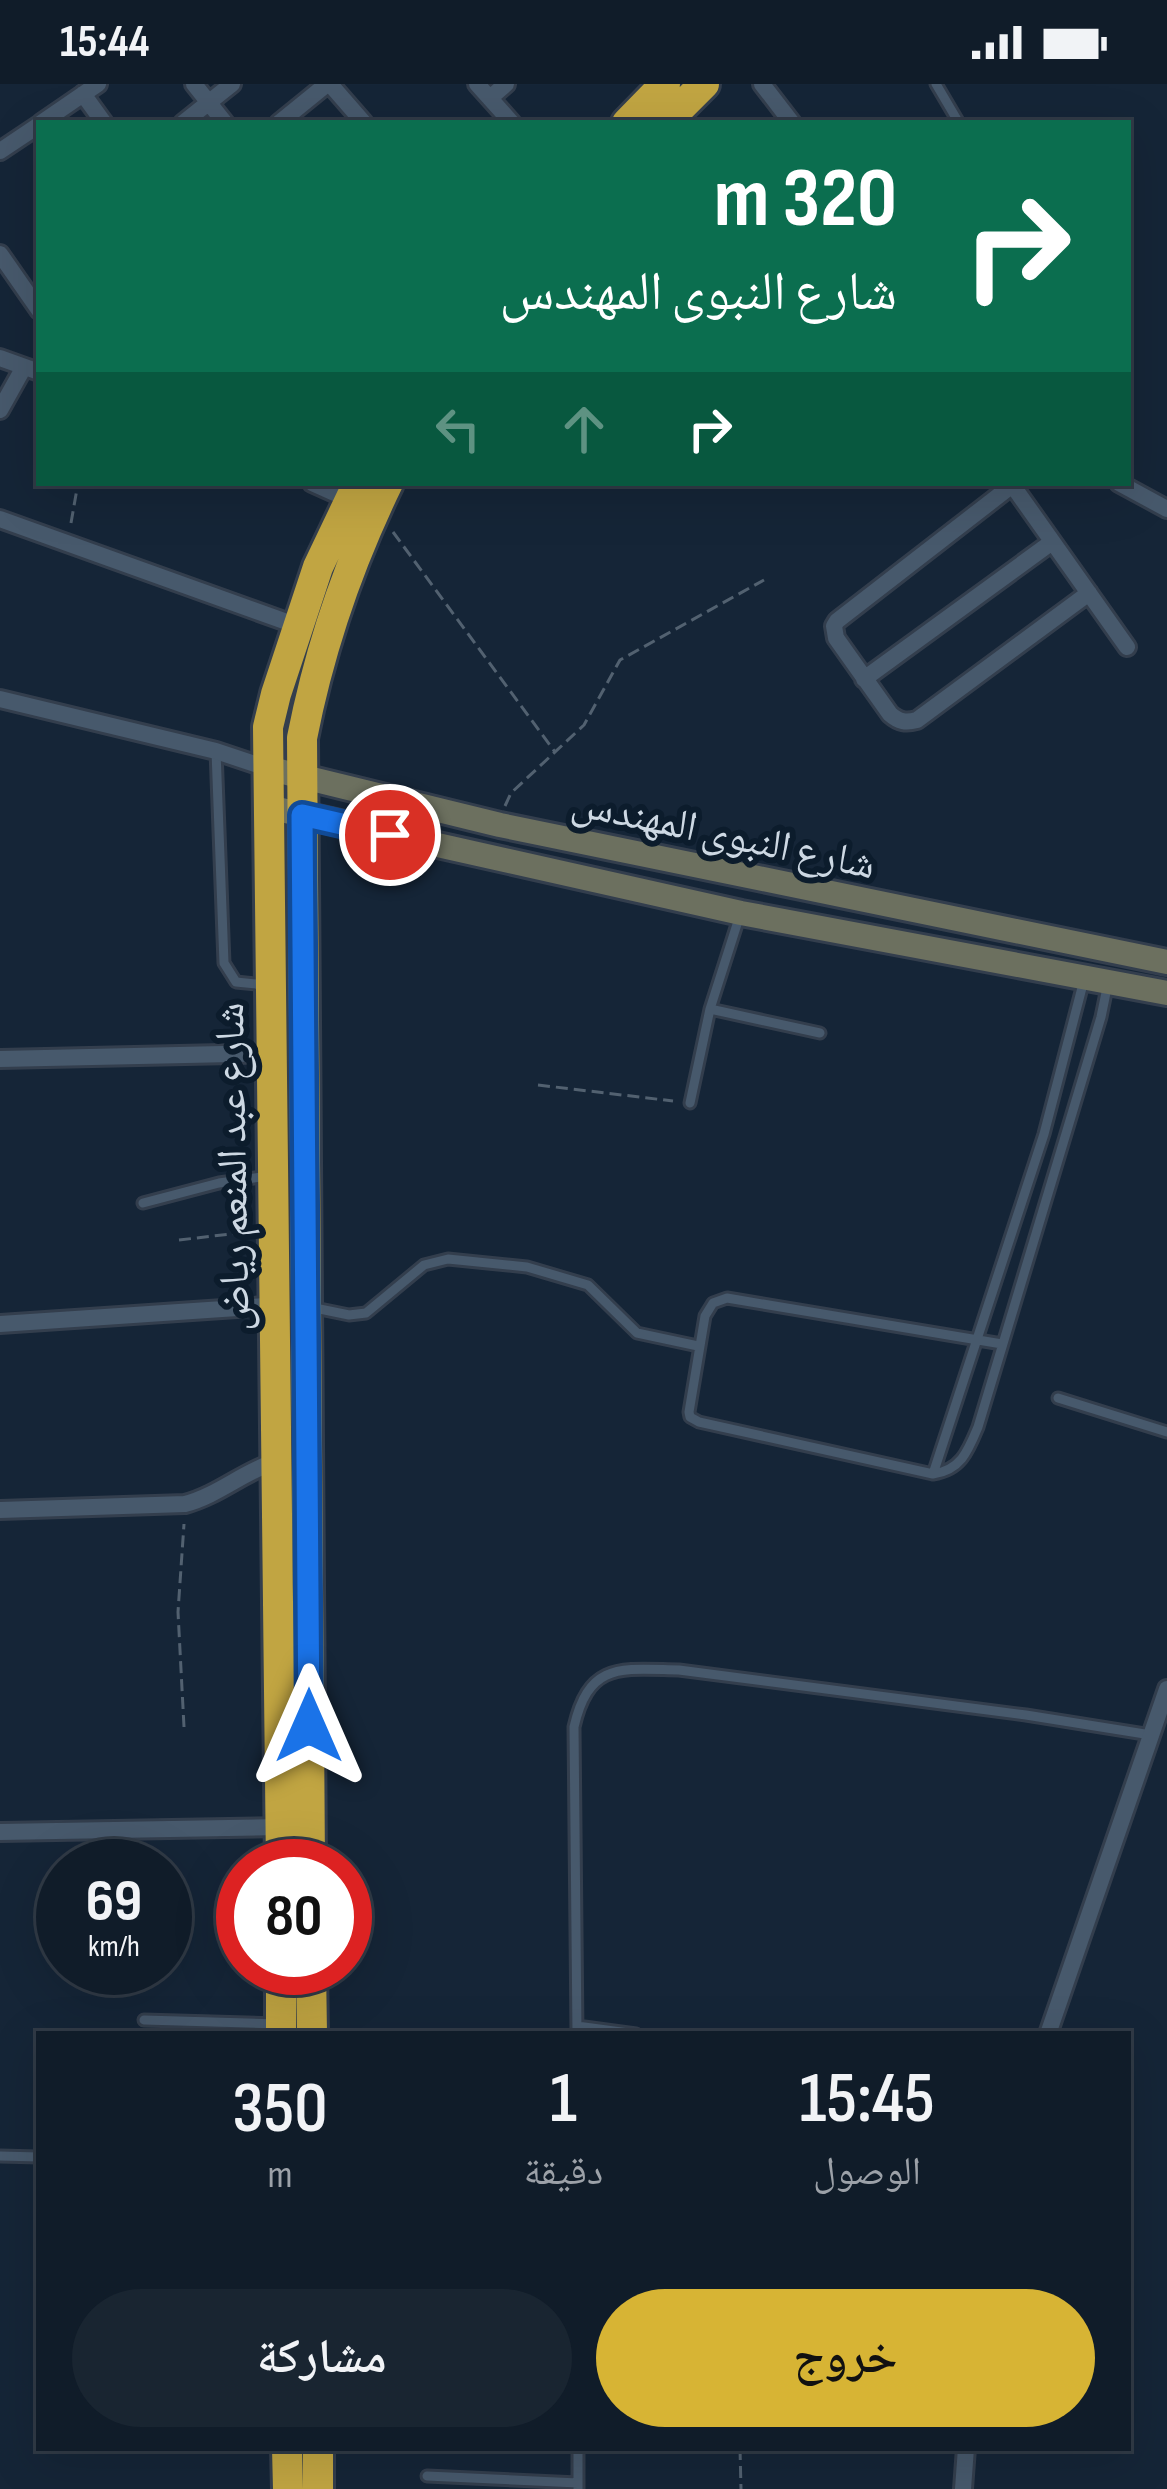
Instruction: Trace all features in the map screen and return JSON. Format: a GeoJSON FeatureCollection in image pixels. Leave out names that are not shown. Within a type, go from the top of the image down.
{"type":"FeatureCollection","features":[{"type":"Feature","properties":{"kind":"highway"},"geometry":{"type":"LineString","coordinates":[[630,120],[665,84]]}},
{"type":"Feature","properties":{"kind":"highway"},"geometry":{"type":"LineString","coordinates":[[668,120],[704,84]]}},
{"type":"Feature","properties":{"kind":"highway","name":"شارع عبد المنعم رياض"},"geometry":{"type":"LineString","coordinates":[[309,1839],[291,1305],[274,1228],[268,727],[317,567],[368,493]]}},
{"type":"Feature","properties":{"kind":"highway","name":"شارع عبد المنعم رياض"},"geometry":{"type":"LineString","coordinates":[[281,1839],[277,1461],[305,1174],[302,738],[368,493]]}},
{"type":"Feature","properties":{"kind":"highway"},"geometry":{"type":"LineString","coordinates":[[273,1175],[305,1174]]}},
{"type":"Feature","properties":{"kind":"highway"},"geometry":{"type":"LineString","coordinates":[[281,1995],[281,2029]]}},
{"type":"Feature","properties":{"kind":"highway"},"geometry":{"type":"LineString","coordinates":[[311,1995],[312,2031]]}},
{"type":"Feature","properties":{"kind":"highway"},"geometry":{"type":"LineString","coordinates":[[287,2451],[288,2489]]}},
{"type":"Feature","properties":{"kind":"highway"},"geometry":{"type":"LineString","coordinates":[[318,2451],[318,2489]]}},
{"type":"Feature","properties":{"kind":"street"},"geometry":{"type":"LineString","coordinates":[[194,84],[223,120]]}},
{"type":"Feature","properties":{"kind":"street"},"geometry":{"type":"LineString","coordinates":[[187,120],[232,84]]}},
{"type":"Feature","properties":{"kind":"street"},"geometry":{"type":"LineString","coordinates":[[283,120],[329,84],[361,120]]}},
{"type":"Feature","properties":{"kind":"street"},"geometry":{"type":"LineString","coordinates":[[476,84],[509,120]]}},
{"type":"Feature","properties":{"kind":"street"},"geometry":{"type":"LineString","coordinates":[[490,98],[506,84]]}},
{"type":"Feature","properties":{"kind":"street"},"geometry":{"type":"LineString","coordinates":[[762,84],[791,120]]}},
{"type":"Feature","properties":{"kind":"street"},"geometry":{"type":"LineString","coordinates":[[46,120],[91,89],[103,120]]}},
{"type":"Feature","properties":{"kind":"street"},"geometry":{"type":"LineString","coordinates":[[0,152],[36,127]]}},
{"type":"Feature","properties":{"kind":"street"},"geometry":{"type":"LineString","coordinates":[[0,254],[36,306]]}},
{"type":"Feature","properties":{"kind":"street"},"geometry":{"type":"LineString","coordinates":[[0,358],[31,369],[0,410]]}},
{"type":"Feature","properties":{"kind":"street"},"geometry":{"type":"LineString","coordinates":[[329,486],[368,493]]}},
{"type":"Feature","properties":{"kind":"street"},"geometry":{"type":"LineString","coordinates":[[1011,486],[837,621],[836,638],[864,679],[895,719],[916,720],[1089,593]]}},
{"type":"Feature","properties":{"kind":"street"},"geometry":{"type":"LineString","coordinates":[[1015,486],[1127,647]]}},
{"type":"Feature","properties":{"kind":"street"},"geometry":{"type":"LineString","coordinates":[[1125,486],[1167,509]]}},
{"type":"Feature","properties":{"kind":"street"},"geometry":{"type":"LineString","coordinates":[[0,519],[298,626]]}},
{"type":"Feature","properties":{"kind":"street"},"geometry":{"type":"LineString","coordinates":[[864,679],[1052,542]]}},
{"type":"Feature","properties":{"kind":"street"},"geometry":{"type":"LineString","coordinates":[[0,699],[216,751],[267,768]]}},
{"type":"Feature","properties":{"kind":"street","name":"شارع النبوى المهندس"},"geometry":{"type":"LineString","coordinates":[[267,768],[500,825],[1167,962]]}},
{"type":"Feature","properties":{"kind":"street","name":"شارع النبوى المهندس"},"geometry":{"type":"LineString","coordinates":[[268,807],[741,913],[1167,993]]}},
{"type":"Feature","properties":{"kind":"street"},"geometry":{"type":"LineString","coordinates":[[741,913],[752,877]]}},
{"type":"Feature","properties":{"kind":"street"},"geometry":{"type":"LineString","coordinates":[[1079,946],[1088,980]]}},
{"type":"Feature","properties":{"kind":"street"},"geometry":{"type":"LineString","coordinates":[[0,1059],[273,1053]]}},
{"type":"Feature","properties":{"kind":"street"},"geometry":{"type":"LineString","coordinates":[[0,1324],[291,1305]]}},
{"type":"Feature","properties":{"kind":"street"},"geometry":{"type":"LineString","coordinates":[[0,1510],[185,1504],[277,1461]]}},
{"type":"Feature","properties":{"kind":"street"},"geometry":{"type":"LineString","coordinates":[[1049,2031],[1167,1689]]}},
{"type":"Feature","properties":{"kind":"street"},"geometry":{"type":"LineString","coordinates":[[0,1832],[281,1827]]}},
{"type":"Feature","properties":{"kind":"street"},"geometry":{"type":"LineString","coordinates":[[963,2489],[967,2451]]}},
{"type":"Feature","properties":{"kind":"lane"},"geometry":{"type":"LineString","coordinates":[[936,84],[957,120]]}},
{"type":"Feature","properties":{"kind":"lane"},"geometry":{"type":"LineString","coordinates":[[216,751],[224,963],[236,982],[271,985]]}},
{"type":"Feature","properties":{"kind":"lane"},"geometry":{"type":"LineString","coordinates":[[690,1102],[710,1010],[741,913]]}},
{"type":"Feature","properties":{"kind":"lane"},"geometry":{"type":"LineString","coordinates":[[933,1474],[1044,1134],[1088,980]]}},
{"type":"Feature","properties":{"kind":"lane"},"geometry":{"type":"LineString","coordinates":[[1002,1344],[719,1299],[710,1308],[698,1346],[690,1417],[933,1474],[952,1468],[968,1450],[978,1427],[1049,1190],[1088,980]]}},
{"type":"Feature","properties":{"kind":"lane"},"geometry":{"type":"LineString","coordinates":[[710,1010],[820,1033]]}},
{"type":"Feature","properties":{"kind":"lane"},"geometry":{"type":"LineString","coordinates":[[143,1203],[273,1175]]}},
{"type":"Feature","properties":{"kind":"lane"},"geometry":{"type":"LineString","coordinates":[[1026,1187],[1049,1190]]}},
{"type":"Feature","properties":{"kind":"lane"},"geometry":{"type":"LineString","coordinates":[[291,1305],[358,1315],[378,1305],[424,1265],[448,1259],[508,1264],[566,1276],[588,1286],[637,1333],[698,1346]]}},
{"type":"Feature","properties":{"kind":"lane"},"geometry":{"type":"LineString","coordinates":[[1058,1398],[1167,1432]]}},
{"type":"Feature","properties":{"kind":"lane"},"geometry":{"type":"LineString","coordinates":[[578,2030],[574,1726],[582,1697],[599,1678],[623,1670],[679,1670],[1150,1735]]}},
{"type":"Feature","properties":{"kind":"lane"},"geometry":{"type":"LineString","coordinates":[[144,2020],[281,2029]]}},
{"type":"Feature","properties":{"kind":"lane"},"geometry":{"type":"LineString","coordinates":[[0,2156],[36,2157]]}},
{"type":"Feature","properties":{"kind":"lane"},"geometry":{"type":"LineString","coordinates":[[428,2476],[578,2486],[578,2451]]}},
{"type":"Feature","properties":{"kind":"path"},"geometry":{"type":"LineString","coordinates":[[67,544],[77,486]]}},
{"type":"Feature","properties":{"kind":"path"},"geometry":{"type":"LineString","coordinates":[[368,493],[556,753]]}},
{"type":"Feature","properties":{"kind":"path"},"geometry":{"type":"LineString","coordinates":[[500,825],[511,793],[584,725],[620,660],[764,580]]}},
{"type":"Feature","properties":{"kind":"path"},"geometry":{"type":"LineString","coordinates":[[538,1085],[690,1102]]}},
{"type":"Feature","properties":{"kind":"path"},"geometry":{"type":"LineString","coordinates":[[179,1240],[274,1228]]}},
{"type":"Feature","properties":{"kind":"path"},"geometry":{"type":"LineString","coordinates":[[184,1727],[178,1612],[185,1504]]}},
{"type":"Feature","properties":{"kind":"path"},"geometry":{"type":"LineString","coordinates":[[740,2451],[741,2489]]}},
{"type":"Feature","properties":{"kind":"route"},"geometry":{"type":"LineString","coordinates":[[309,1726],[302,815],[390,835]]}}]}
